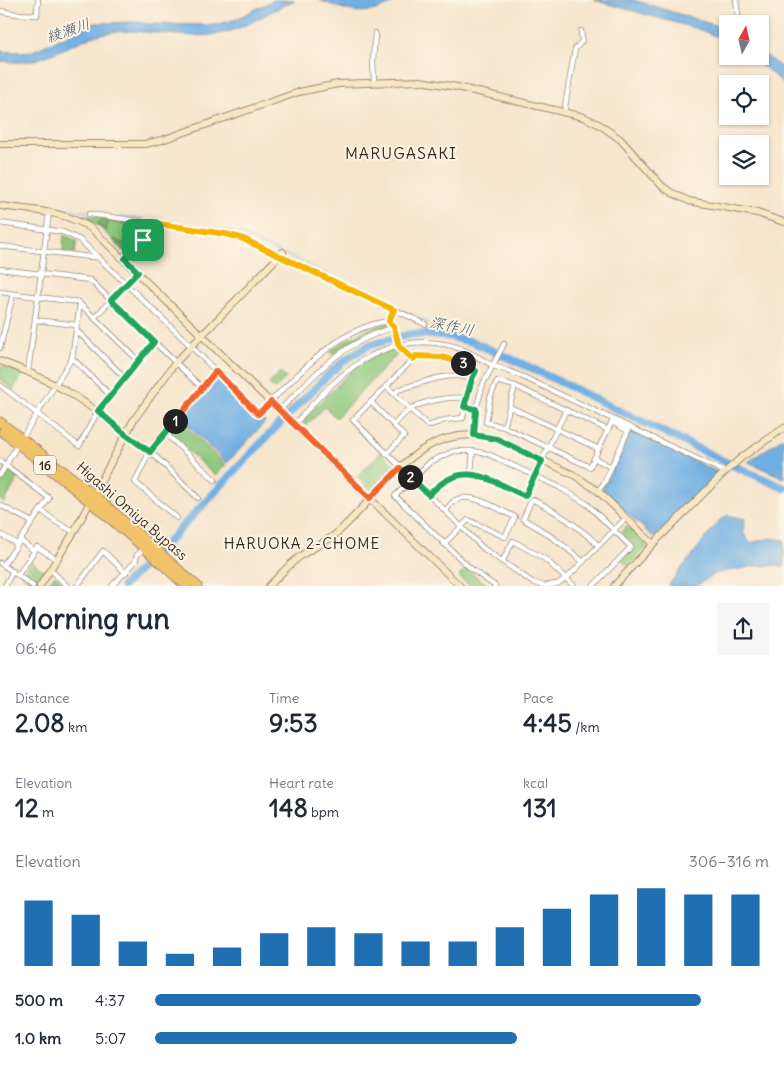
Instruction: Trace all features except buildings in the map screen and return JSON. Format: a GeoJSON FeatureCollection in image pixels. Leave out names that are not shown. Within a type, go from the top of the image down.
{"type":"FeatureCollection","features":[{"type":"Feature","properties":{"kind":"highway","name":"Higashi Omiya Bypass"},"geometry":{"type":"LineString","coordinates":[[0,422],[20,441],[92,497],[148,547],[197,586]]}},
{"type":"Feature","properties":{"kind":"highway","name":"Higashi Omiya Bypass"},"geometry":{"type":"LineString","coordinates":[[0,430],[20,441]]}},
{"type":"Feature","properties":{"kind":"highway","name":"Higashi Omiya Bypass"},"geometry":{"type":"LineString","coordinates":[[161,557],[186,586]]}},
{"type":"Feature","properties":{"kind":"street"},"geometry":{"type":"LineString","coordinates":[[0,11],[37,15],[38,0]]}},
{"type":"Feature","properties":{"kind":"street"},"geometry":{"type":"LineString","coordinates":[[736,0],[738,15]]}},
{"type":"Feature","properties":{"kind":"street"},"geometry":{"type":"LineString","coordinates":[[564,112],[575,49],[582,41],[581,31]]}},
{"type":"Feature","properties":{"kind":"street"},"geometry":{"type":"LineString","coordinates":[[374,82],[375,33]]}},
{"type":"Feature","properties":{"kind":"street"},"geometry":{"type":"LineString","coordinates":[[0,144],[145,144],[162,140],[299,92],[338,84],[409,80],[434,82],[584,117],[609,131],[624,144],[662,186],[680,198],[757,213],[784,222]]}},
{"type":"Feature","properties":{"kind":"street"},"geometry":{"type":"LineString","coordinates":[[0,206],[48,212],[70,217],[86,224],[96,232],[460,586]]}},
{"type":"Feature","properties":{"kind":"street"},"geometry":{"type":"LineString","coordinates":[[28,371],[48,212]]}},
{"type":"Feature","properties":{"kind":"street"},"geometry":{"type":"LineString","coordinates":[[89,214],[228,234],[241,238],[281,254],[425,324]]}},
{"type":"Feature","properties":{"kind":"street"},"geometry":{"type":"LineString","coordinates":[[125,259],[143,240],[146,222]]}},
{"type":"Feature","properties":{"kind":"street"},"geometry":{"type":"LineString","coordinates":[[0,223],[46,229],[72,235],[127,283],[258,414],[299,373],[326,351],[365,327],[389,321]]}},
{"type":"Feature","properties":{"kind":"street"},"geometry":{"type":"LineString","coordinates":[[0,246],[99,257]]}},
{"type":"Feature","properties":{"kind":"street"},"geometry":{"type":"LineString","coordinates":[[40,586],[74,532],[125,434],[175,363],[281,254]]}},
{"type":"Feature","properties":{"kind":"street"},"geometry":{"type":"LineString","coordinates":[[0,269],[90,280],[202,388]]}},
{"type":"Feature","properties":{"kind":"street"},"geometry":{"type":"LineString","coordinates":[[95,317],[138,272]]}},
{"type":"Feature","properties":{"kind":"street"},"geometry":{"type":"LineString","coordinates":[[0,292],[80,304],[139,361]]}},
{"type":"Feature","properties":{"kind":"street"},"geometry":{"type":"LineString","coordinates":[[0,348],[13,294]]}},
{"type":"Feature","properties":{"kind":"street"},"geometry":{"type":"LineString","coordinates":[[0,475],[72,358],[80,304]]}},
{"type":"Feature","properties":{"kind":"street"},"geometry":{"type":"LineString","coordinates":[[389,321],[394,310]]}},
{"type":"Feature","properties":{"kind":"street"},"geometry":{"type":"LineString","coordinates":[[35,320],[77,328],[125,378]]}},
{"type":"Feature","properties":{"kind":"street"},"geometry":{"type":"LineString","coordinates":[[389,321],[394,327],[399,346],[413,359]]}},
{"type":"Feature","properties":{"kind":"street"},"geometry":{"type":"LineString","coordinates":[[281,411],[330,360],[363,338],[394,327]]}},
{"type":"Feature","properties":{"kind":"street"},"geometry":{"type":"LineString","coordinates":[[0,385],[79,446],[98,411],[154,342]]}},
{"type":"Feature","properties":{"kind":"street"},"geometry":{"type":"LineString","coordinates":[[294,423],[353,366],[365,358],[386,349],[413,343],[436,343],[474,353],[493,365],[520,375],[725,472]]}},
{"type":"Feature","properties":{"kind":"street"},"geometry":{"type":"LineString","coordinates":[[474,435],[476,409],[483,384],[504,344]]}},
{"type":"Feature","properties":{"kind":"street"},"geometry":{"type":"LineString","coordinates":[[386,386],[428,426],[445,420],[463,418],[466,398],[476,371],[467,364],[441,357],[416,356],[386,386],[353,420],[483,548],[532,582],[544,586],[557,584],[566,578],[626,518]]}},
{"type":"Feature","properties":{"kind":"street"},"geometry":{"type":"LineString","coordinates":[[72,358],[111,396]]}},
{"type":"Feature","properties":{"kind":"street"},"geometry":{"type":"LineString","coordinates":[[0,361],[56,384],[98,411],[150,452],[198,498]]}},
{"type":"Feature","properties":{"kind":"street"},"geometry":{"type":"LineString","coordinates":[[177,518],[135,482],[150,452],[216,371]]}},
{"type":"Feature","properties":{"kind":"street"},"geometry":{"type":"LineString","coordinates":[[394,394],[398,390],[430,380],[464,375],[472,379]]}},
{"type":"Feature","properties":{"kind":"street"},"geometry":{"type":"LineString","coordinates":[[598,491],[628,431],[612,422],[590,468],[504,427],[486,422],[490,398],[497,381],[516,386],[608,430]]}},
{"type":"Feature","properties":{"kind":"street"},"geometry":{"type":"LineString","coordinates":[[504,427],[516,386]]}},
{"type":"Feature","properties":{"kind":"street"},"geometry":{"type":"LineString","coordinates":[[480,394],[490,398]]}},
{"type":"Feature","properties":{"kind":"street"},"geometry":{"type":"LineString","coordinates":[[394,425],[410,409],[436,400],[458,397],[466,398]]}},
{"type":"Feature","properties":{"kind":"street"},"geometry":{"type":"LineString","coordinates":[[371,402],[404,436],[386,454]]}},
{"type":"Feature","properties":{"kind":"street"},"geometry":{"type":"LineString","coordinates":[[464,407],[476,409]]}},
{"type":"Feature","properties":{"kind":"street"},"geometry":{"type":"LineString","coordinates":[[510,407],[599,448]]}},
{"type":"Feature","properties":{"kind":"street"},"geometry":{"type":"LineString","coordinates":[[429,495],[439,484],[451,477],[471,474],[483,476],[525,496],[566,410]]}},
{"type":"Feature","properties":{"kind":"street"},"geometry":{"type":"LineString","coordinates":[[614,586],[725,472],[742,457],[784,428]]}},
{"type":"Feature","properties":{"kind":"street"},"geometry":{"type":"LineString","coordinates":[[165,434],[215,480]]}},
{"type":"Feature","properties":{"kind":"street"},"geometry":{"type":"LineString","coordinates":[[269,586],[301,556],[321,545],[339,531],[415,453],[430,444],[456,436],[474,435],[497,439],[574,475],[598,491],[653,544]]}},
{"type":"Feature","properties":{"kind":"street"},"geometry":{"type":"LineString","coordinates":[[495,586],[470,568],[395,496],[430,462],[454,451],[473,451],[488,454],[535,475],[587,504],[614,529],[631,547],[593,586]]}},
{"type":"Feature","properties":{"kind":"street"},"geometry":{"type":"LineString","coordinates":[[471,474],[473,451]]}},
{"type":"Feature","properties":{"kind":"street"},"geometry":{"type":"LineString","coordinates":[[594,458],[612,466]]}},
{"type":"Feature","properties":{"kind":"street"},"geometry":{"type":"LineString","coordinates":[[0,461],[49,498],[2,564],[33,586]]}},
{"type":"Feature","properties":{"kind":"street"},"geometry":{"type":"LineString","coordinates":[[444,544],[468,520],[505,537],[515,517],[469,497],[454,501],[446,511]]}},
{"type":"Feature","properties":{"kind":"street"},"geometry":{"type":"LineString","coordinates":[[582,561],[541,528],[522,519],[532,499],[551,508],[578,526],[598,546]]}},
{"type":"Feature","properties":{"kind":"street"},"geometry":{"type":"LineString","coordinates":[[0,504],[32,522]]}},
{"type":"Feature","properties":{"kind":"street"},"geometry":{"type":"LineString","coordinates":[[41,510],[56,522],[74,532]]}},
{"type":"Feature","properties":{"kind":"street"},"geometry":{"type":"LineString","coordinates":[[0,534],[34,551]]}},
{"type":"Feature","properties":{"kind":"street"},"geometry":{"type":"LineString","coordinates":[[502,562],[513,541],[545,559],[574,586]]}},
{"type":"Feature","properties":{"kind":"street"},"geometry":{"type":"LineString","coordinates":[[18,575],[37,547],[58,560]]}},
{"type":"Feature","properties":{"kind":"street"},"geometry":{"type":"LineString","coordinates":[[112,586],[135,562],[137,555],[148,547]]}},
{"type":"Feature","properties":{"kind":"street"},"geometry":{"type":"LineString","coordinates":[[77,586],[103,552],[126,573]]}},
{"type":"Feature","properties":{"kind":"street"},"geometry":{"type":"LineString","coordinates":[[51,570],[67,586]]}},
{"type":"Feature","properties":{"kind":"street"},"geometry":{"type":"LineString","coordinates":[[5,586],[13,571]]}},
{"type":"Feature","properties":{"kind":"green space"},"geometry":{"type":"Polygon","coordinates":[[[84,215],[142,223],[141,239],[127,253],[96,224],[83,218],[84,215]]]}},
{"type":"Feature","properties":{"kind":"green space"},"geometry":{"type":"Polygon","coordinates":[[[103,219],[133,222],[133,225],[108,222],[106,231],[97,224],[103,219]]]}},
{"type":"Feature","properties":{"kind":"green space"},"geometry":{"type":"Polygon","coordinates":[[[64,235],[77,241],[75,253],[63,252],[64,235]]]}},
{"type":"Feature","properties":{"kind":"green space"},"geometry":{"type":"Polygon","coordinates":[[[115,239],[121,243],[130,242],[134,247],[130,251],[126,249],[123,251],[113,241],[115,239]]]}},
{"type":"Feature","properties":{"kind":"green space"},"geometry":{"type":"Polygon","coordinates":[[[388,323],[391,326],[362,337],[333,355],[330,351],[358,334],[388,323]]]}},
{"type":"Feature","properties":{"kind":"green space"},"geometry":{"type":"Polygon","coordinates":[[[398,348],[401,350],[336,418],[325,407],[306,426],[302,421],[355,367],[373,357],[398,348]]]}},
{"type":"Feature","properties":{"kind":"green space"},"geometry":{"type":"Polygon","coordinates":[[[0,366],[24,373],[13,390],[0,379],[0,366]]]}},
{"type":"Feature","properties":{"kind":"green space"},"geometry":{"type":"Polygon","coordinates":[[[280,372],[286,378],[275,389],[269,384],[280,372]]]}},
{"type":"Feature","properties":{"kind":"green space"},"geometry":{"type":"Polygon","coordinates":[[[179,420],[226,465],[215,476],[169,433],[179,420]]]}},
{"type":"Feature","properties":{"kind":"green space"},"geometry":{"type":"Polygon","coordinates":[[[381,452],[395,466],[371,490],[357,477],[381,452]]]}},
{"type":"Feature","properties":{"kind":"green space"},"geometry":{"type":"Polygon","coordinates":[[[7,467],[19,476],[4,503],[0,500],[0,481],[7,467]]]}},
{"type":"Feature","properties":{"kind":"green space"},"geometry":{"type":"Polygon","coordinates":[[[627,526],[646,543],[646,548],[628,566],[621,560],[635,546],[621,532],[627,526]]]}},
{"type":"Feature","properties":{"kind":"green space"},"geometry":{"type":"Polygon","coordinates":[[[30,561],[46,572],[36,584],[22,575],[30,561]]]}},
{"type":"Feature","properties":{"kind":"green space"},"geometry":{"type":"Polygon","coordinates":[[[466,569],[489,586],[469,586],[459,576],[466,569]]]}},
{"type":"Feature","properties":{"kind":"green space"},"geometry":{"type":"Polygon","coordinates":[[[55,575],[66,586],[46,586],[55,575]]]}},
{"type":"Feature","properties":{"kind":"water"},"geometry":{"type":"Polygon","coordinates":[[[274,0],[295,0],[251,23],[223,33],[193,36],[131,31],[116,32],[92,37],[34,60],[21,62],[0,61],[0,51],[33,51],[95,23],[140,22],[147,24],[215,25],[234,20],[274,0]]]}},
{"type":"Feature","properties":{"kind":"water"},"geometry":{"type":"Polygon","coordinates":[[[319,0],[363,2],[370,0],[399,0],[378,9],[359,12],[319,0]]]}},
{"type":"Feature","properties":{"kind":"water"},"geometry":{"type":"Polygon","coordinates":[[[594,0],[634,0],[719,27],[719,38],[698,29],[594,0]]]}},
{"type":"Feature","properties":{"kind":"water"},"geometry":{"type":"Polygon","coordinates":[[[769,58],[784,70],[784,84],[762,65],[769,65],[769,58]]]}},
{"type":"Feature","properties":{"kind":"water"},"geometry":{"type":"Polygon","coordinates":[[[216,375],[265,422],[227,463],[180,418],[216,375]]]}},
{"type":"Feature","properties":{"kind":"water"},"geometry":{"type":"Polygon","coordinates":[[[631,430],[719,473],[653,537],[602,490],[631,430]]]}},
{"type":"Feature","properties":{"kind":"water"},"geometry":{"type":"Polygon","coordinates":[[[784,437],[784,478],[748,462],[784,437]]]}},
{"type":"Feature","properties":{"kind":"water"},"geometry":{"type":"Polygon","coordinates":[[[728,515],[745,519],[743,532],[750,543],[770,538],[784,540],[784,567],[778,565],[756,566],[717,573],[696,586],[668,586],[719,521],[728,515]]]}},
{"type":"Feature","properties":{"kind":"waterway"},"geometry":{"type":"LineString","coordinates":[[0,201],[89,212]]}},
{"type":"Feature","properties":{"kind":"waterway"},"geometry":{"type":"LineString","coordinates":[[120,216],[227,230],[280,253]]}},
{"type":"Feature","properties":{"kind":"waterway"},"geometry":{"type":"LineString","coordinates":[[284,254],[427,322],[426,335]]}},
{"type":"Feature","properties":{"kind":"waterway","name":"深作川"},"geometry":{"type":"LineString","coordinates":[[123,586],[165,545],[331,372],[348,358],[369,345],[412,334],[442,335],[473,342],[784,488]]}},
{"type":"Feature","properties":{"kind":"district","name":"MARUGASAKI"},"geometry":{"type":"Point","coordinates":[401,153]}},
{"type":"Feature","properties":{"kind":"district","name":"HARUOKA 2-CHOME"},"geometry":{"type":"Point","coordinates":[302,543]}},
{"type":"Feature","properties":{"kind":"route"},"geometry":{"type":"LineString","coordinates":[[146,222],[228,234],[241,238],[394,310],[389,321],[394,327],[399,346],[413,359],[416,356],[441,357],[467,364],[476,371],[464,407],[476,409],[474,435],[497,439],[542,461],[525,496],[483,476],[471,474],[451,477],[439,484],[429,495],[400,468],[370,498],[271,402],[258,414],[216,371],[150,452],[98,411],[154,342],[111,300],[138,272],[125,259],[143,240],[146,222]]}},
{"type":"Feature","properties":{"kind":"water label","name":"綾瀬川"},"geometry":{"type":"Point","coordinates":[68,30]}}]}
